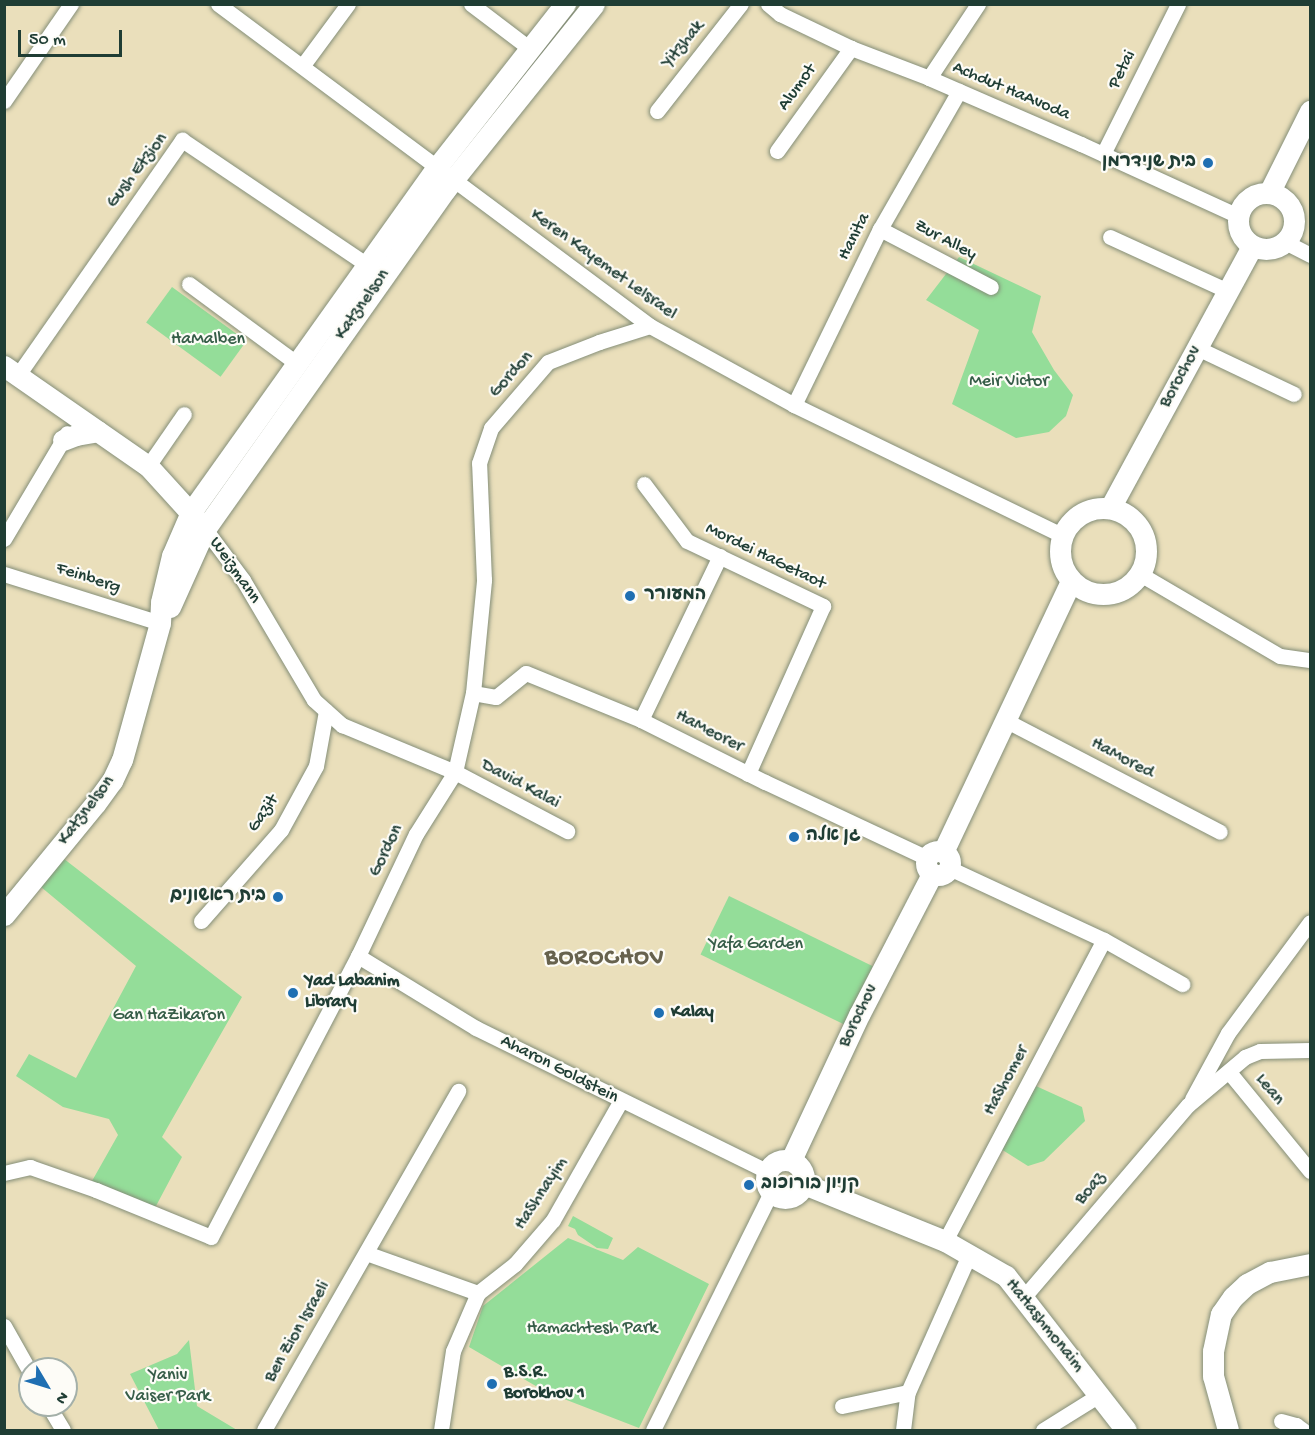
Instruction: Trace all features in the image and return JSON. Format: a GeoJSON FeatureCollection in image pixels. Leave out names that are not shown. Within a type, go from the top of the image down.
{"type":"FeatureCollection","features":[{"type":"Feature","properties":{"kind":"street"},"geometry":{"type":"LineString","coordinates":[[4,101],[71,4]]}},
{"type":"Feature","properties":{"kind":"street","name":"Keren Kayemet LeIsrael"},"geometry":{"type":"LineString","coordinates":[[218,4],[303,65],[650,326],[794,405],[1062,535]]}},
{"type":"Feature","properties":{"kind":"street"},"geometry":{"type":"LineString","coordinates":[[303,65],[348,4]]}},
{"type":"Feature","properties":{"kind":"street"},"geometry":{"type":"LineString","coordinates":[[471,4],[529,48]]}},
{"type":"Feature","properties":{"kind":"street","name":"Katznelson"},"geometry":{"type":"LineString","coordinates":[[4,915],[112,781],[127,745],[160,623],[205,529],[529,48],[565,4]]}},
{"type":"Feature","properties":{"kind":"street","name":"Katznelson"},"geometry":{"type":"LineString","coordinates":[[160,623],[161,602],[172,556],[191,512],[367,265],[594,4]]}},
{"type":"Feature","properties":{"kind":"street","name":"Yitzhak"},"geometry":{"type":"LineString","coordinates":[[657,111],[741,4]]}},
{"type":"Feature","properties":{"kind":"street","name":"Achdut HaAvoda"},"geometry":{"type":"LineString","coordinates":[[768,4],[780,14],[851,48],[959,91],[1238,216]]}},
{"type":"Feature","properties":{"kind":"street"},"geometry":{"type":"LineString","coordinates":[[929,78],[943,53],[978,4]]}},
{"type":"Feature","properties":{"kind":"street","name":"Petai"},"geometry":{"type":"LineString","coordinates":[[1103,154],[1178,4]]}},
{"type":"Feature","properties":{"kind":"street","name":"Alumot"},"geometry":{"type":"LineString","coordinates":[[777,151],[851,48]]}},
{"type":"Feature","properties":{"kind":"street","name":"Hanita"},"geometry":{"type":"LineString","coordinates":[[794,405],[880,229],[959,91]]}},
{"type":"Feature","properties":{"kind":"street"},"geometry":{"type":"LineString","coordinates":[[1269,193],[1311,111]]}},
{"type":"Feature","properties":{"kind":"street","name":"Gush Etzion"},"geometry":{"type":"LineString","coordinates":[[11,370],[182,140],[367,265]]}},
{"type":"Feature","properties":{"kind":"street"},"geometry":{"type":"LineString","coordinates":[[1269,193],[1287,202],[1294,220],[1291,234],[1285,242],[1271,249],[1252,246],[1241,235],[1238,216],[1249,199],[1258,194],[1269,193]]}},
{"type":"Feature","properties":{"kind":"street","name":"Zur Alley"},"geometry":{"type":"LineString","coordinates":[[880,229],[991,287]]}},
{"type":"Feature","properties":{"kind":"street"},"geometry":{"type":"LineString","coordinates":[[1110,237],[1228,291]]}},
{"type":"Feature","properties":{"kind":"street"},"geometry":{"type":"LineString","coordinates":[[1285,242],[1311,255]]}},
{"type":"Feature","properties":{"kind":"street","name":"Borochov"},"geometry":{"type":"LineString","coordinates":[[1110,508],[1252,246]]}},
{"type":"Feature","properties":{"kind":"street"},"geometry":{"type":"LineString","coordinates":[[189,284],[296,363]]}},
{"type":"Feature","properties":{"kind":"street","name":"Gordon"},"geometry":{"type":"LineString","coordinates":[[4,1173],[30,1167],[96,1190],[211,1237],[358,956],[416,834],[455,772],[473,693],[484,580],[479,463],[491,428],[548,362],[599,342],[650,326]]}},
{"type":"Feature","properties":{"kind":"street"},"geometry":{"type":"LineString","coordinates":[[1197,348],[1294,394]]}},
{"type":"Feature","properties":{"kind":"street","name":"Weizmann"},"geometry":{"type":"LineString","coordinates":[[11,370],[148,466],[191,512],[243,580],[314,700],[326,711],[342,725],[455,772]]}},
{"type":"Feature","properties":{"kind":"street"},"geometry":{"type":"LineString","coordinates":[[148,466],[184,414]]}},
{"type":"Feature","properties":{"kind":"street"},"geometry":{"type":"LineString","coordinates":[[4,539],[77,418]]}},
{"type":"Feature","properties":{"kind":"street"},"geometry":{"type":"LineString","coordinates":[[63,440],[98,431]]}},
{"type":"Feature","properties":{"kind":"street","name":"Mordei HaGetaot"},"geometry":{"type":"LineString","coordinates":[[644,484],[687,541],[823,606],[748,774]]}},
{"type":"Feature","properties":{"kind":"street"},"geometry":{"type":"LineString","coordinates":[[1099,508],[1110,508],[1134,521],[1142,533],[1146,547],[1145,561],[1140,574],[1125,588],[1107,595],[1081,589],[1071,581],[1060,559],[1062,535],[1070,522],[1081,513],[1099,508]]}},
{"type":"Feature","properties":{"kind":"street"},"geometry":{"type":"LineString","coordinates":[[641,720],[720,556]]}},
{"type":"Feature","properties":{"kind":"street","name":"Feinberg"},"geometry":{"type":"LineString","coordinates":[[4,574],[160,623]]}},
{"type":"Feature","properties":{"kind":"street"},"geometry":{"type":"LineString","coordinates":[[1140,574],[1281,656],[1311,660]]}},
{"type":"Feature","properties":{"kind":"street","name":"Borochov"},"geometry":{"type":"LineString","coordinates":[[790,1160],[860,1013],[938,863],[1071,581]]}},
{"type":"Feature","properties":{"kind":"street","name":"HaMeorer"},"geometry":{"type":"LineString","coordinates":[[473,693],[496,697],[526,673],[641,720],[748,774],[1104,940],[1182,984]]}},
{"type":"Feature","properties":{"kind":"street","name":"Gazit"},"geometry":{"type":"LineString","coordinates":[[201,921],[281,830],[316,766],[326,711]]}},
{"type":"Feature","properties":{"kind":"street","name":"HaMored"},"geometry":{"type":"LineString","coordinates":[[1005,720],[1220,832]]}},
{"type":"Feature","properties":{"kind":"street","name":"David Kalai"},"geometry":{"type":"LineString","coordinates":[[455,772],[567,831]]}},
{"type":"Feature","properties":{"kind":"street","name":"Boaz"},"geometry":{"type":"LineString","coordinates":[[1188,1105],[1228,1033],[1310,923]]}},
{"type":"Feature","properties":{"kind":"street","name":"HaShomer"},"geometry":{"type":"LineString","coordinates":[[945,1241],[1104,940]]}},
{"type":"Feature","properties":{"kind":"street","name":"Aharon Goldstein"},"geometry":{"type":"LineString","coordinates":[[358,956],[476,1028],[620,1101],[767,1171]]}},
{"type":"Feature","properties":{"kind":"street","name":"Lean"},"geometry":{"type":"LineString","coordinates":[[1228,1033],[1245,1057],[1229,1072],[1311,1172]]}},
{"type":"Feature","properties":{"kind":"street"},"geometry":{"type":"LineString","coordinates":[[1245,1057],[1260,1051],[1311,1050]]}},
{"type":"Feature","properties":{"kind":"street","name":"Boaz"},"geometry":{"type":"LineString","coordinates":[[1023,1298],[1188,1105],[1229,1072]]}},
{"type":"Feature","properties":{"kind":"street","name":"Ben Zion Israeli"},"geometry":{"type":"LineString","coordinates":[[264,1431],[458,1091]]}},
{"type":"Feature","properties":{"kind":"street","name":"HaShnayim"},"geometry":{"type":"LineString","coordinates":[[441,1431],[453,1351],[478,1293],[515,1264],[553,1220],[620,1101]]}},
{"type":"Feature","properties":{"kind":"street"},"geometry":{"type":"LineString","coordinates":[[779,1160],[790,1160],[802,1169],[804,1184],[801,1190],[790,1198],[783,1198],[771,1192],[766,1183],[767,1171],[779,1160]]}},
{"type":"Feature","properties":{"kind":"street"},"geometry":{"type":"LineString","coordinates":[[804,1184],[945,1241]]}},
{"type":"Feature","properties":{"kind":"street"},"geometry":{"type":"LineString","coordinates":[[653,1431],[771,1192]]}},
{"type":"Feature","properties":{"kind":"street","name":"HaHashmonaim"},"geometry":{"type":"LineString","coordinates":[[945,1241],[1006,1276],[1126,1431]]}},
{"type":"Feature","properties":{"kind":"street"},"geometry":{"type":"LineString","coordinates":[[366,1253],[478,1293]]}},
{"type":"Feature","properties":{"kind":"street"},"geometry":{"type":"LineString","coordinates":[[903,1431],[908,1392],[969,1255]]}},
{"type":"Feature","properties":{"kind":"street"},"geometry":{"type":"LineString","coordinates":[[1228,1431],[1214,1376],[1213,1351],[1221,1314],[1233,1297],[1247,1284],[1270,1272],[1311,1264]]}},
{"type":"Feature","properties":{"kind":"street"},"geometry":{"type":"LineString","coordinates":[[4,1326],[22,1357]]}},
{"type":"Feature","properties":{"kind":"street"},"geometry":{"type":"LineString","coordinates":[[842,1406],[908,1392]]}},
{"type":"Feature","properties":{"kind":"street"},"geometry":{"type":"LineString","coordinates":[[1043,1431],[1099,1395]]}},
{"type":"Feature","properties":{"kind":"street"},"geometry":{"type":"LineString","coordinates":[[55,1417],[63,1431]]}},
{"type":"Feature","properties":{"kind":"street"},"geometry":{"type":"LineString","coordinates":[[1281,1421],[1296,1425],[1303,1431]]}},
{"type":"Feature","properties":{"kind":"green space","name":"Meir Victor"},"geometry":{"type":"Polygon","coordinates":[[[959,257],[1041,296],[1032,332],[1054,370],[1073,395],[1066,416],[1049,432],[1016,438],[952,404],[979,330],[926,300],[959,257]]]}},
{"type":"Feature","properties":{"kind":"green space","name":"HaMalben"},"geometry":{"type":"Polygon","coordinates":[[[172,287],[246,341],[221,377],[146,323],[172,287]]]}},
{"type":"Feature","properties":{"kind":"green space","name":"Gan HaZikaron"},"geometry":{"type":"Polygon","coordinates":[[[59,855],[242,997],[162,1137],[182,1157],[156,1206],[140,1209],[92,1181],[118,1135],[109,1119],[63,1107],[16,1076],[29,1054],[76,1078],[136,966],[35,882],[59,855]]]}},
{"type":"Feature","properties":{"kind":"green space","name":"Yafa Garden"},"geometry":{"type":"Polygon","coordinates":[[[729,896],[873,966],[844,1025],[701,954],[729,896]]]}},
{"type":"Feature","properties":{"kind":"green space"},"geometry":{"type":"Polygon","coordinates":[[[1036,1086],[1082,1107],[1085,1121],[1044,1161],[1028,1166],[1001,1149],[1036,1086]]]}},
{"type":"Feature","properties":{"kind":"green space"},"geometry":{"type":"Polygon","coordinates":[[[573,1216],[613,1238],[608,1249],[597,1248],[578,1235],[575,1229],[568,1226],[573,1216]]]}},
{"type":"Feature","properties":{"kind":"green space","name":"Hamachtesh Park"},"geometry":{"type":"Polygon","coordinates":[[[568,1238],[623,1260],[638,1247],[709,1284],[639,1428],[546,1392],[469,1347],[483,1306],[568,1238]]]}},
{"type":"Feature","properties":{"kind":"green space","name":"Yaniv Vaiser Park"},"geometry":{"type":"Polygon","coordinates":[[[189,1340],[197,1406],[237,1430],[159,1430],[130,1374],[177,1354],[189,1340]]]}},
{"type":"Feature","properties":{"kind":"place","name":"בית שנידרמן"},"geometry":{"type":"Point","coordinates":[1208,163]}},
{"type":"Feature","properties":{"kind":"place","name":"המעורר"},"geometry":{"type":"Point","coordinates":[630,596]}},
{"type":"Feature","properties":{"kind":"place","name":"גן אלה"},"geometry":{"type":"Point","coordinates":[794,837]}},
{"type":"Feature","properties":{"kind":"place","name":"בית ראשונים"},"geometry":{"type":"Point","coordinates":[278,897]}},
{"type":"Feature","properties":{"kind":"place","name":"Yad Labanim Library"},"geometry":{"type":"Point","coordinates":[293,993]}},
{"type":"Feature","properties":{"kind":"place","name":"Kalay"},"geometry":{"type":"Point","coordinates":[659,1013]}},
{"type":"Feature","properties":{"kind":"place","name":"קניון בורוכוב"},"geometry":{"type":"Point","coordinates":[749,1185]}},
{"type":"Feature","properties":{"kind":"place","name":"B.S.R. Borokhov 1"},"geometry":{"type":"Point","coordinates":[492,1384]}},
{"type":"Feature","properties":{"kind":"district","name":"BOROCHOV"},"geometry":{"type":"Point","coordinates":[605,959]}}]}
